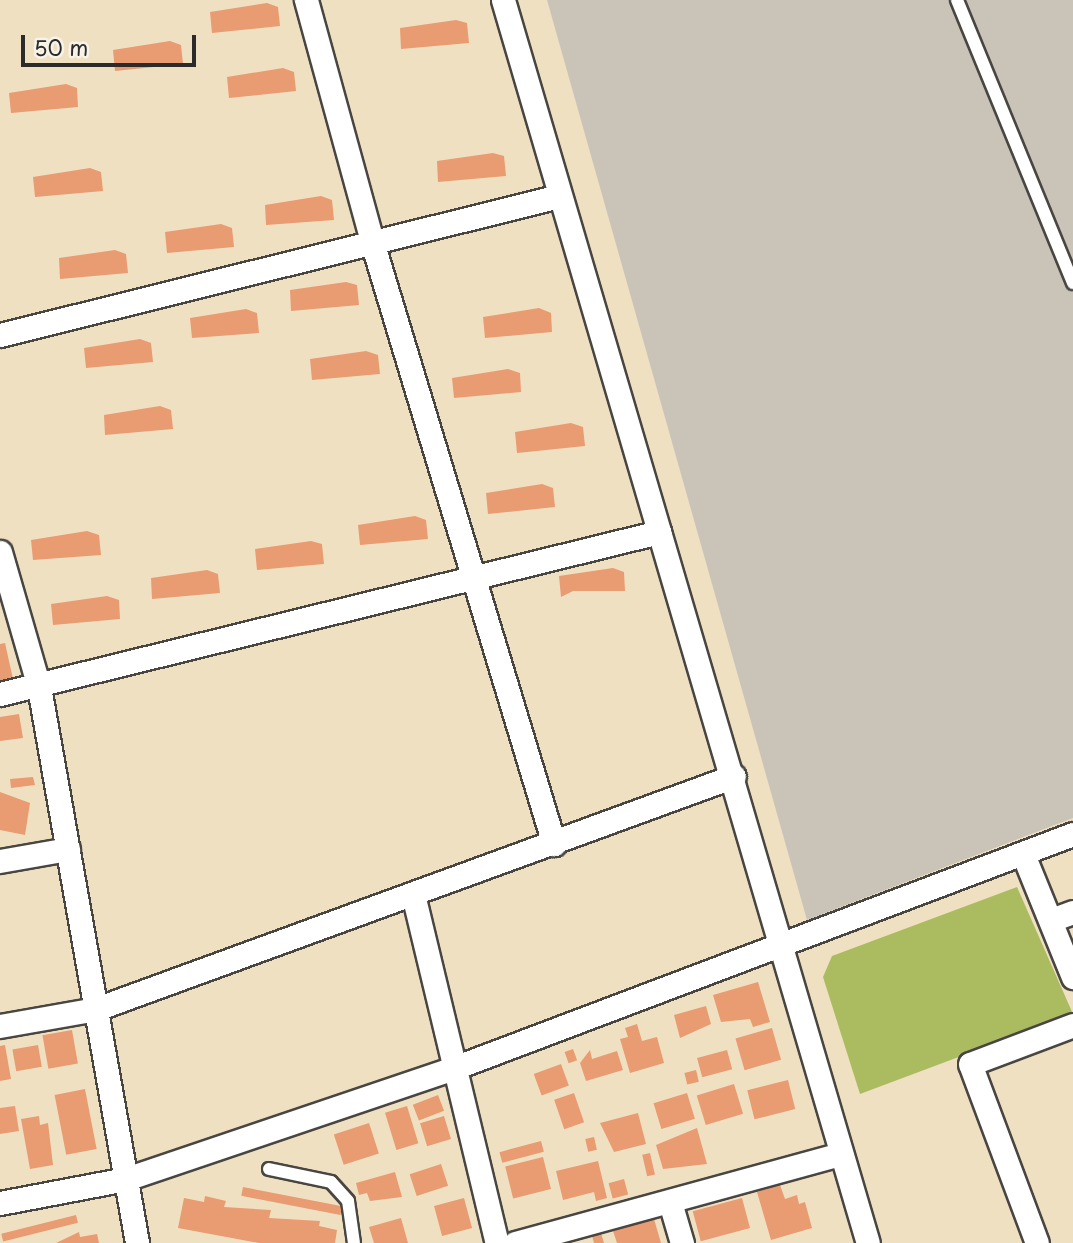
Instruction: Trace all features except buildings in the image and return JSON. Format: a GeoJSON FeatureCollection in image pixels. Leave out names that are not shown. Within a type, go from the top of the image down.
{"type":"FeatureCollection","features":[{"type":"Feature","properties":{"kind":"street"},"geometry":{"type":"LineString","coordinates":[[306,0],[373,245],[475,574],[554,844]]}},
{"type":"Feature","properties":{"kind":"street"},"geometry":{"type":"LineString","coordinates":[[503,0],[659,532],[734,776],[779,945],[868,1243]]}},
{"type":"Feature","properties":{"kind":"street"},"geometry":{"type":"LineString","coordinates":[[0,335],[373,245],[559,196]]}},
{"type":"Feature","properties":{"kind":"street"},"geometry":{"type":"LineString","coordinates":[[0,694],[39,687],[475,574],[659,532]]}},
{"type":"Feature","properties":{"kind":"street"},"geometry":{"type":"LineString","coordinates":[[0,552],[39,687],[137,1243]]}},
{"type":"Feature","properties":{"kind":"street"},"geometry":{"type":"LineString","coordinates":[[0,1026],[96,1009],[554,844],[734,776]]}},
{"type":"Feature","properties":{"kind":"street"},"geometry":{"type":"LineString","coordinates":[[0,1203],[126,1179],[454,1068],[1073,834]]}},
{"type":"Feature","properties":{"kind":"street"},"geometry":{"type":"LineString","coordinates":[[0,860],[68,849]]}},
{"type":"Feature","properties":{"kind":"street"},"geometry":{"type":"LineString","coordinates":[[1023,854],[1073,977]]}},
{"type":"Feature","properties":{"kind":"street"},"geometry":{"type":"LineString","coordinates":[[413,894],[497,1243]]}},
{"type":"Feature","properties":{"kind":"street"},"geometry":{"type":"LineString","coordinates":[[1051,920],[1073,912]]}},
{"type":"Feature","properties":{"kind":"street"},"geometry":{"type":"LineString","coordinates":[[1037,1243],[970,1064],[1073,1025]]}},
{"type":"Feature","properties":{"kind":"street"},"geometry":{"type":"LineString","coordinates":[[515,1243],[841,1154]]}},
{"type":"Feature","properties":{"kind":"street"},"geometry":{"type":"LineString","coordinates":[[670,1202],[682,1243]]}},
{"type":"Feature","properties":{"kind":"lane"},"geometry":{"type":"LineString","coordinates":[[957,0],[1073,283]]}},
{"type":"Feature","properties":{"kind":"lane"},"geometry":{"type":"LineString","coordinates":[[269,1169],[331,1182],[348,1202],[354,1243]]}},
{"type":"Feature","properties":{"kind":"shaded area"},"geometry":{"type":"Polygon","coordinates":[[[547,0],[1073,0],[1073,818],[807,920],[547,0]]]}},
{"type":"Feature","properties":{"kind":"green space"},"geometry":{"type":"Polygon","coordinates":[[[1017,887],[1073,1014],[860,1094],[823,977],[832,956],[1017,887]]]}}]}
